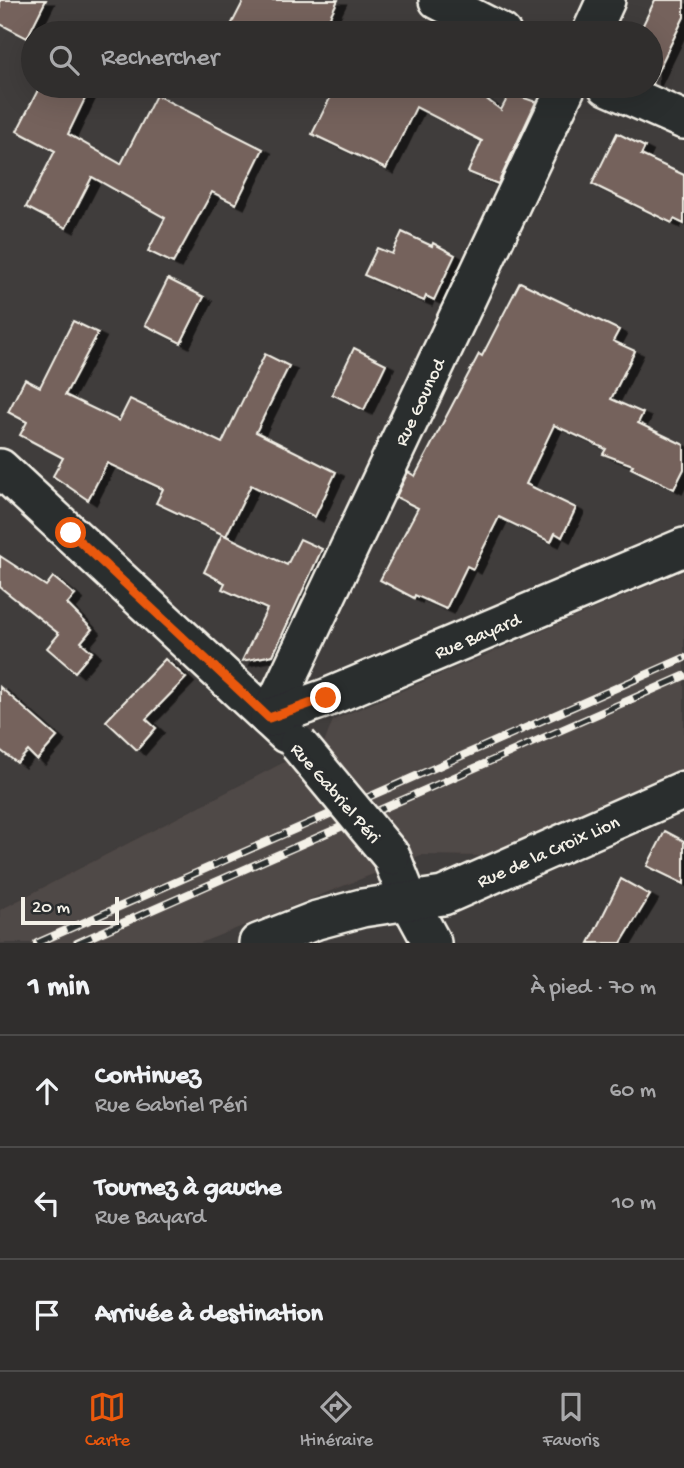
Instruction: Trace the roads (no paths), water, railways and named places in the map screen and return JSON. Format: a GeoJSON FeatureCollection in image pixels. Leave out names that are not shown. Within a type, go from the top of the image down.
{"type":"FeatureCollection","features":[{"type":"Feature","properties":{"kind":"street"},"geometry":{"type":"LineString","coordinates":[[438,0],[479,21]]}},
{"type":"Feature","properties":{"kind":"street"},"geometry":{"type":"LineString","coordinates":[[596,21],[606,0]]}},
{"type":"Feature","properties":{"kind":"street","name":"Rue Gounod"},"geometry":{"type":"LineString","coordinates":[[269,718],[561,98]]}},
{"type":"Feature","properties":{"kind":"street"},"geometry":{"type":"LineString","coordinates":[[634,98],[684,120]]}},
{"type":"Feature","properties":{"kind":"street","name":"Rue Gabriel Péri"},"geometry":{"type":"LineString","coordinates":[[0,468],[298,744],[391,856],[408,900],[432,943]]}},
{"type":"Feature","properties":{"kind":"street","name":"Rue Bayard"},"geometry":{"type":"LineString","coordinates":[[269,718],[326,698],[684,547]]}},
{"type":"Feature","properties":{"kind":"street","name":"Rue de la Croix Lion"},"geometry":{"type":"LineString","coordinates":[[258,943],[317,920],[362,908],[443,896],[684,789]]}},
{"type":"Feature","properties":{"kind":"railway"},"geometry":{"type":"LineString","coordinates":[[37,943],[684,658]]}},
{"type":"Feature","properties":{"kind":"railway"},"geometry":{"type":"LineString","coordinates":[[77,943],[684,676]]}}]}
